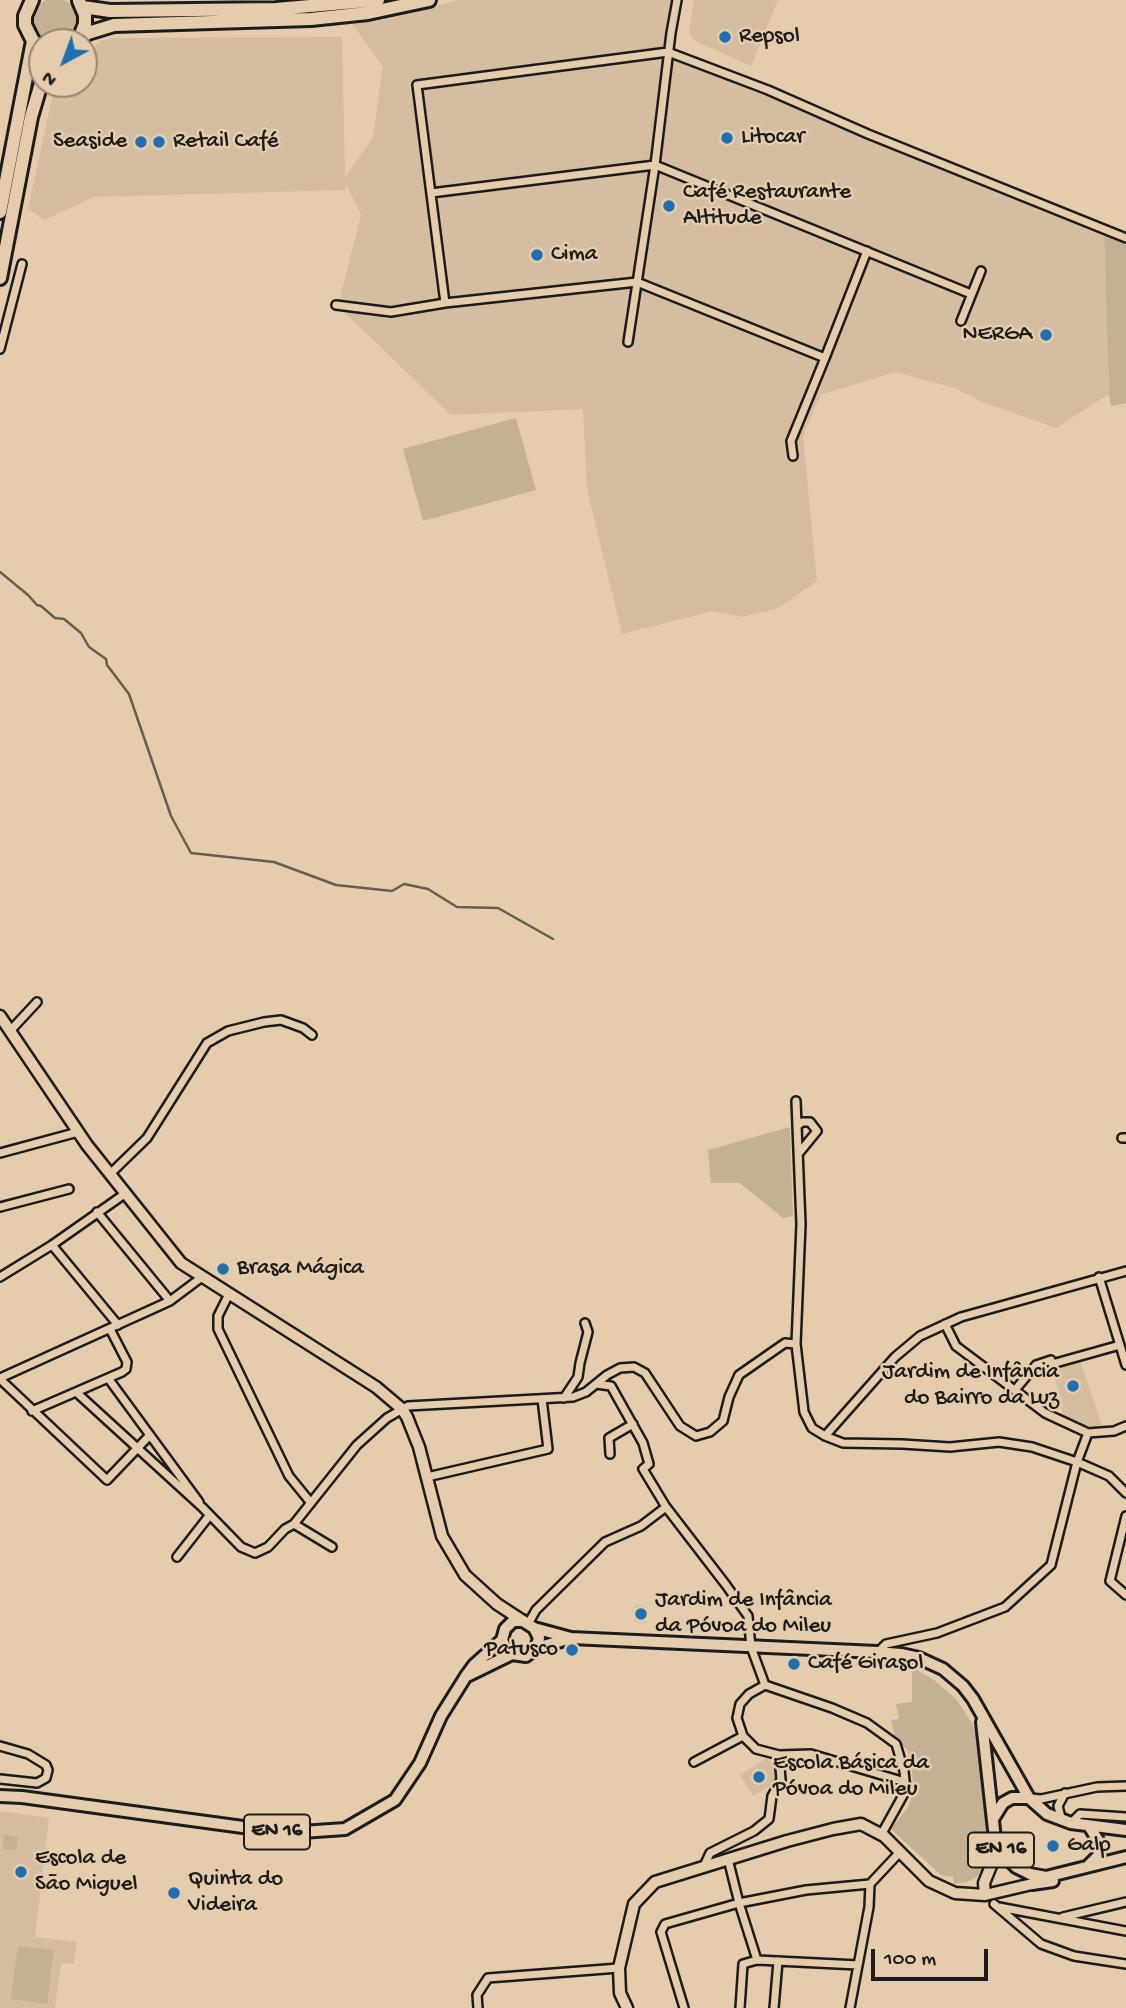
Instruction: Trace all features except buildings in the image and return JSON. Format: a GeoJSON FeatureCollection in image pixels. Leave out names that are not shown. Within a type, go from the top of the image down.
{"type":"FeatureCollection","features":[{"type":"Feature","properties":{"kind":"highway"},"geometry":{"type":"LineString","coordinates":[[28,29],[25,16],[32,0]]}},
{"type":"Feature","properties":{"kind":"highway"},"geometry":{"type":"LineString","coordinates":[[83,28],[85,23],[80,3],[110,11],[276,9],[378,0]]}},
{"type":"Feature","properties":{"kind":"highway"},"geometry":{"type":"LineString","coordinates":[[98,30],[114,25],[311,19],[368,13],[429,0]]}},
{"type":"Feature","properties":{"kind":"highway"},"geometry":{"type":"LineString","coordinates":[[0,212],[28,88]]}},
{"type":"Feature","properties":{"kind":"highway"},"geometry":{"type":"LineString","coordinates":[[0,278],[36,98]]}},
{"type":"Feature","properties":{"kind":"main road","name":"EN 16"},"geometry":{"type":"LineString","coordinates":[[3,1794],[287,1833],[345,1829],[395,1800],[420,1763],[441,1716],[466,1676],[513,1621],[571,1639],[877,1652],[919,1658],[943,1668],[963,1686],[973,1699],[1028,1798],[1047,1814],[1067,1822],[1126,1830]]}},
{"type":"Feature","properties":{"kind":"main road"},"geometry":{"type":"LineString","coordinates":[[528,1624],[539,1638],[536,1648]]}},
{"type":"Feature","properties":{"kind":"main road"},"geometry":{"type":"LineString","coordinates":[[503,1634],[506,1649],[512,1654]]}},
{"type":"Feature","properties":{"kind":"main road","name":"EN 16"},"geometry":{"type":"LineString","coordinates":[[466,1676],[512,1654],[526,1656],[536,1648],[571,1639]]}},
{"type":"Feature","properties":{"kind":"main road","name":"EN 16"},"geometry":{"type":"LineString","coordinates":[[981,1716],[995,1815],[995,1839],[1003,1854],[1016,1867],[1030,1874],[1051,1876],[1126,1857]]}},
{"type":"Feature","properties":{"kind":"main road"},"geometry":{"type":"LineString","coordinates":[[995,1815],[1003,1803],[1012,1798],[1028,1798]]}},
{"type":"Feature","properties":{"kind":"main road","name":"EN 16"},"geometry":{"type":"LineString","coordinates":[[995,1815],[1008,1849],[1015,1858],[1051,1876]]}},
{"type":"Feature","properties":{"kind":"main road"},"geometry":{"type":"LineString","coordinates":[[1088,1866],[1099,1855],[1099,1842],[1089,1826]]}},
{"type":"Feature","properties":{"kind":"main road","name":"EN 16"},"geometry":{"type":"LineString","coordinates":[[1032,1884],[1126,1863]]}},
{"type":"Feature","properties":{"kind":"street"},"geometry":{"type":"LineString","coordinates":[[628,342],[677,0]]}},
{"type":"Feature","properties":{"kind":"street"},"geometry":{"type":"LineString","coordinates":[[446,303],[417,85],[668,52],[768,90],[868,134],[1126,238]]}},
{"type":"Feature","properties":{"kind":"street"},"geometry":{"type":"LineString","coordinates":[[431,193],[655,165],[971,294]]}},
{"type":"Feature","properties":{"kind":"street"},"geometry":{"type":"LineString","coordinates":[[793,456],[791,441],[867,251]]}},
{"type":"Feature","properties":{"kind":"street"},"geometry":{"type":"LineString","coordinates":[[0,349],[22,264]]}},
{"type":"Feature","properties":{"kind":"street"},"geometry":{"type":"LineString","coordinates":[[961,321],[981,271]]}},
{"type":"Feature","properties":{"kind":"street"},"geometry":{"type":"LineString","coordinates":[[336,305],[391,312],[446,303],[637,282],[825,358]]}},
{"type":"Feature","properties":{"kind":"street"},"geometry":{"type":"LineString","coordinates":[[782,444],[791,441]]}},
{"type":"Feature","properties":{"kind":"street"},"geometry":{"type":"LineString","coordinates":[[10,1031],[37,1002]]}},
{"type":"Feature","properties":{"kind":"street"},"geometry":{"type":"LineString","coordinates":[[0,1016],[78,1132],[181,1263],[376,1387],[404,1413],[419,1447],[442,1536],[466,1575],[497,1604],[528,1624],[536,1610],[605,1542],[641,1526],[666,1507]]}},
{"type":"Feature","properties":{"kind":"street"},"geometry":{"type":"LineString","coordinates":[[110,1174],[147,1139],[206,1043],[228,1031],[281,1020],[303,1028],[312,1035]]}},
{"type":"Feature","properties":{"kind":"street"},"geometry":{"type":"LineString","coordinates":[[796,1101],[801,1224],[796,1344],[804,1412],[812,1428],[843,1443],[950,1447],[999,1442],[1032,1447],[1109,1476],[1126,1493]]}},
{"type":"Feature","properties":{"kind":"street"},"geometry":{"type":"LineString","coordinates":[[797,1126],[802,1122],[810,1122],[817,1131],[798,1154]]}},
{"type":"Feature","properties":{"kind":"street"},"geometry":{"type":"LineString","coordinates":[[0,1153],[78,1132]]}},
{"type":"Feature","properties":{"kind":"street"},"geometry":{"type":"LineString","coordinates":[[0,1208],[69,1189]]}},
{"type":"Feature","properties":{"kind":"street"},"geometry":{"type":"LineString","coordinates":[[0,1277],[52,1245],[125,1193]]}},
{"type":"Feature","properties":{"kind":"street"},"geometry":{"type":"LineString","coordinates":[[97,1212],[170,1301]]}},
{"type":"Feature","properties":{"kind":"street"},"geometry":{"type":"LineString","coordinates":[[32,1410],[122,1372],[127,1362],[114,1327],[52,1245]]}},
{"type":"Feature","properties":{"kind":"street"},"geometry":{"type":"LineString","coordinates":[[825,1436],[895,1357],[920,1336],[961,1317],[1126,1271]]}},
{"type":"Feature","properties":{"kind":"street"},"geometry":{"type":"LineString","coordinates":[[150,1436],[107,1480],[0,1379],[170,1301],[202,1277]]}},
{"type":"Feature","properties":{"kind":"street"},"geometry":{"type":"LineString","coordinates":[[1100,1277],[1126,1365]]}},
{"type":"Feature","properties":{"kind":"street"},"geometry":{"type":"LineString","coordinates":[[229,1294],[218,1315],[218,1329],[289,1476],[310,1503]]}},
{"type":"Feature","properties":{"kind":"street"},"geometry":{"type":"LineString","coordinates":[[564,1398],[578,1377],[588,1332],[585,1323]]}},
{"type":"Feature","properties":{"kind":"street"},"geometry":{"type":"LineString","coordinates":[[945,1324],[956,1346],[1045,1413],[1088,1433],[1114,1431],[1126,1426]]}},
{"type":"Feature","properties":{"kind":"street"},"geometry":{"type":"LineString","coordinates":[[108,1378],[209,1516],[241,1547],[255,1553],[268,1547],[285,1529],[294,1524],[357,1445],[387,1418],[404,1413],[408,1406],[573,1397],[586,1392],[620,1368],[634,1367],[645,1373],[680,1426],[696,1436],[710,1432],[723,1420],[739,1375],[785,1343],[796,1344]]}},
{"type":"Feature","properties":{"kind":"street"},"geometry":{"type":"LineString","coordinates":[[1015,1391],[1036,1365],[1051,1360],[1052,1364],[1120,1345]]}},
{"type":"Feature","properties":{"kind":"street"},"geometry":{"type":"LineString","coordinates":[[596,1384],[611,1386],[643,1443],[649,1464],[643,1469],[666,1507],[748,1616],[751,1647],[765,1685]]}},
{"type":"Feature","properties":{"kind":"street"},"geometry":{"type":"LineString","coordinates":[[76,1392],[203,1508]]}},
{"type":"Feature","properties":{"kind":"street"},"geometry":{"type":"LineString","coordinates":[[426,1476],[548,1449],[542,1399]]}},
{"type":"Feature","properties":{"kind":"street"},"geometry":{"type":"LineString","coordinates":[[610,1454],[609,1438],[633,1424]]}},
{"type":"Feature","properties":{"kind":"street"},"geometry":{"type":"LineString","coordinates":[[877,1652],[886,1644],[937,1633],[1004,1607],[1051,1565],[1077,1462],[1088,1433]]}},
{"type":"Feature","properties":{"kind":"street"},"geometry":{"type":"LineString","coordinates":[[177,1557],[209,1516]]}},
{"type":"Feature","properties":{"kind":"street"},"geometry":{"type":"LineString","coordinates":[[1126,1516],[1110,1581],[1126,1595]]}},
{"type":"Feature","properties":{"kind":"street"},"geometry":{"type":"LineString","coordinates":[[294,1524],[332,1547]]}},
{"type":"Feature","properties":{"kind":"street"},"geometry":{"type":"LineString","coordinates":[[497,1604],[502,1616],[503,1634]]}},
{"type":"Feature","properties":{"kind":"street"},"geometry":{"type":"LineString","coordinates":[[881,1835],[906,1790],[905,1782],[896,1744],[867,1723],[765,1685],[749,1694],[740,1704],[737,1718],[743,1736],[756,1749],[779,1755],[811,1754],[905,1782]]}},
{"type":"Feature","properties":{"kind":"street"},"geometry":{"type":"LineString","coordinates":[[694,1762],[743,1736]]}},
{"type":"Feature","properties":{"kind":"street"},"geometry":{"type":"LineString","coordinates":[[0,1746],[28,1754],[46,1765],[48,1770],[46,1778],[37,1783],[0,1780]]}},
{"type":"Feature","properties":{"kind":"street"},"geometry":{"type":"LineString","coordinates":[[704,1866],[710,1853],[754,1831],[769,1819],[772,1796],[781,1780],[779,1755]]}},
{"type":"Feature","properties":{"kind":"street"},"geometry":{"type":"LineString","coordinates":[[22,1797],[24,1783]]}},
{"type":"Feature","properties":{"kind":"street"},"geometry":{"type":"LineString","coordinates":[[1028,1798],[1041,1799],[1097,1787],[1126,1786]]}},
{"type":"Feature","properties":{"kind":"street"},"geometry":{"type":"LineString","coordinates":[[1065,1793],[1058,1806],[1067,1822],[1080,1814],[1126,1817]]}},
{"type":"Feature","properties":{"kind":"street"},"geometry":{"type":"LineString","coordinates":[[627,2008],[620,1993],[619,1968],[634,1904],[655,1882],[704,1866],[834,1829],[861,1824],[881,1835],[929,1881],[955,1893],[985,1895],[1032,1884],[1051,1876]]}},
{"type":"Feature","properties":{"kind":"street"},"geometry":{"type":"LineString","coordinates":[[985,1895],[984,1883],[995,1856],[995,1839]]}},
{"type":"Feature","properties":{"kind":"street"},"geometry":{"type":"LineString","coordinates":[[684,2008],[661,1932],[664,1924],[739,1903],[806,1891],[870,1884],[900,1852]]}},
{"type":"Feature","properties":{"kind":"street"},"geometry":{"type":"LineString","coordinates":[[728,1859],[757,1961]]}},
{"type":"Feature","properties":{"kind":"street"},"geometry":{"type":"LineString","coordinates":[[850,2008],[869,1907],[870,1884]]}},
{"type":"Feature","properties":{"kind":"street"},"geometry":{"type":"LineString","coordinates":[[1059,1918],[1126,1902]]}},
{"type":"Feature","properties":{"kind":"street"},"geometry":{"type":"LineString","coordinates":[[1126,1931],[996,1905],[1041,1944],[1074,1956],[1126,1964]]}},
{"type":"Feature","properties":{"kind":"street"},"geometry":{"type":"LineString","coordinates":[[740,2008],[743,1964],[778,1961],[858,1965]]}},
{"type":"Feature","properties":{"kind":"street"},"geometry":{"type":"LineString","coordinates":[[774,2008],[778,1961]]}},
{"type":"Feature","properties":{"kind":"street"},"geometry":{"type":"LineString","coordinates":[[478,2008],[477,1995],[488,1979],[619,1968]]}},
{"type":"Feature","properties":{"kind":"shaded area"},"geometry":{"type":"Polygon","coordinates":[[[47,0],[63,0],[75,12],[75,28],[35,28],[35,12],[47,0]]]}},
{"type":"Feature","properties":{"kind":"shaded area"},"geometry":{"type":"Polygon","coordinates":[[[457,0],[672,0],[669,53],[1104,230],[1109,394],[1056,428],[982,402],[955,388],[896,372],[820,395],[803,437],[817,581],[778,608],[742,617],[713,611],[622,634],[587,489],[583,409],[451,415],[338,306],[361,215],[346,184],[345,190],[94,197],[44,220],[28,209],[52,98],[98,98],[98,44],[113,38],[342,37],[345,178],[373,137],[383,66],[352,24],[390,19],[457,0]]]}},
{"type":"Feature","properties":{"kind":"shaded area"},"geometry":{"type":"Polygon","coordinates":[[[694,0],[778,0],[751,66],[695,41],[689,34],[694,0]]]}},
{"type":"Feature","properties":{"kind":"shaded area"},"geometry":{"type":"Polygon","coordinates":[[[1104,230],[1126,238],[1126,403],[1111,406],[1109,394],[1104,230]]]}},
{"type":"Feature","properties":{"kind":"shaded area"},"geometry":{"type":"Polygon","coordinates":[[[516,418],[536,490],[423,521],[403,449],[516,418]]]}},
{"type":"Feature","properties":{"kind":"shaded area"},"geometry":{"type":"Polygon","coordinates":[[[790,1127],[793,1216],[783,1218],[740,1183],[711,1183],[708,1150],[790,1127]]]}},
{"type":"Feature","properties":{"kind":"shaded area","name":"Jardim de Infância do Bairro da Luz"},"geometry":{"type":"Polygon","coordinates":[[[1080,1360],[1102,1426],[1094,1428],[1062,1415],[1063,1404],[1051,1368],[1080,1360]]]}},
{"type":"Feature","properties":{"kind":"shaded area","name":"Jardim de Infância da Póvoa do Mileu"},"geometry":{"type":"Polygon","coordinates":[[[635,1605],[647,1606],[646,1623],[634,1622],[635,1605]]]}},
{"type":"Feature","properties":{"kind":"shaded area"},"geometry":{"type":"Polygon","coordinates":[[[912,1670],[934,1680],[956,1699],[977,1736],[989,1858],[977,1877],[967,1882],[954,1884],[953,1877],[941,1875],[891,1829],[908,1807],[913,1794],[912,1764],[907,1750],[895,1736],[891,1720],[899,1719],[896,1704],[912,1702],[912,1670]]]}},
{"type":"Feature","properties":{"kind":"shaded area","name":"Escola Básica da Póvoa do Mileu"},"geometry":{"type":"Polygon","coordinates":[[[767,1758],[776,1766],[776,1778],[772,1785],[753,1796],[740,1775],[767,1758]]]}},
{"type":"Feature","properties":{"kind":"shaded area","name":"Escola de São Miguel"},"geometry":{"type":"Polygon","coordinates":[[[0,1811],[49,1818],[35,1937],[77,1942],[74,1964],[61,1963],[55,2008],[0,2008],[0,1811]]]}},
{"type":"Feature","properties":{"kind":"shaded area"},"geometry":{"type":"Polygon","coordinates":[[[4,1834],[18,1837],[16,1850],[3,1849],[4,1834]]]}},
{"type":"Feature","properties":{"kind":"shaded area"},"geometry":{"type":"Polygon","coordinates":[[[18,1946],[54,1950],[47,2004],[11,1999],[18,1946]]]}},
{"type":"Feature","properties":{"kind":"waterway"},"geometry":{"type":"LineString","coordinates":[[0,572],[37,605],[55,618],[64,619],[81,633],[89,647],[106,659],[107,665],[129,694],[171,816],[191,853],[274,862],[336,885],[392,891],[404,884],[428,889],[457,907],[498,908],[553,939]]}},
{"type":"Feature","properties":{"kind":"place","name":"Repsol"},"geometry":{"type":"Point","coordinates":[725,37]}},
{"type":"Feature","properties":{"kind":"place","name":"Litocar"},"geometry":{"type":"Point","coordinates":[727,138]}},
{"type":"Feature","properties":{"kind":"place","name":"Seaside"},"geometry":{"type":"Point","coordinates":[141,142]}},
{"type":"Feature","properties":{"kind":"place","name":"Retail Café"},"geometry":{"type":"Point","coordinates":[159,142]}},
{"type":"Feature","properties":{"kind":"place","name":"Café Restaurante Altitude"},"geometry":{"type":"Point","coordinates":[669,206]}},
{"type":"Feature","properties":{"kind":"place","name":"Cima"},"geometry":{"type":"Point","coordinates":[537,255]}},
{"type":"Feature","properties":{"kind":"place","name":"NERGA"},"geometry":{"type":"Point","coordinates":[1046,335]}},
{"type":"Feature","properties":{"kind":"place","name":"Brasa Mágica"},"geometry":{"type":"Point","coordinates":[223,1269]}},
{"type":"Feature","properties":{"kind":"place","name":"Jardim de Infância do Bairro da Luz"},"geometry":{"type":"Point","coordinates":[1073,1386]}},
{"type":"Feature","properties":{"kind":"place","name":"Jardim de Infância da Póvoa do Mileu"},"geometry":{"type":"Point","coordinates":[641,1614]}},
{"type":"Feature","properties":{"kind":"place","name":"Patusco"},"geometry":{"type":"Point","coordinates":[572,1650]}},
{"type":"Feature","properties":{"kind":"place","name":"Café Girasol"},"geometry":{"type":"Point","coordinates":[794,1664]}},
{"type":"Feature","properties":{"kind":"place","name":"Escola Básica da Póvoa do Mileu"},"geometry":{"type":"Point","coordinates":[759,1777]}},
{"type":"Feature","properties":{"kind":"place","name":"Galp"},"geometry":{"type":"Point","coordinates":[1053,1846]}},
{"type":"Feature","properties":{"kind":"place","name":"Escola de São Miguel"},"geometry":{"type":"Point","coordinates":[21,1872]}},
{"type":"Feature","properties":{"kind":"place","name":"Quinta do Videira"},"geometry":{"type":"Point","coordinates":[174,1893]}}]}
